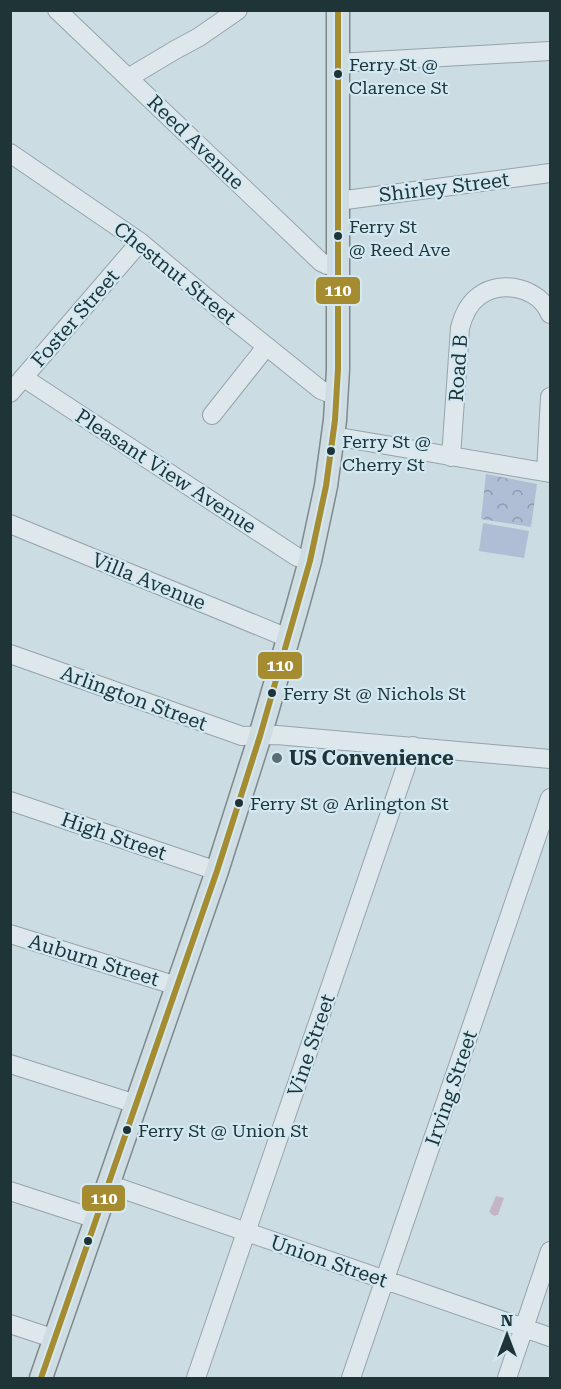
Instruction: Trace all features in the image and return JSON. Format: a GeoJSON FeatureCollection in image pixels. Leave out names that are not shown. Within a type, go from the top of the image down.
{"type":"FeatureCollection","features":[{"type":"Feature","properties":{"kind":"main road"},"geometry":{"type":"LineString","coordinates":[[41,1378],[217,871],[260,736],[310,561],[326,486],[337,396],[339,349],[338,10]]}},
{"type":"Feature","properties":{"kind":"street"},"geometry":{"type":"LineString","coordinates":[[128,78],[199,37],[238,10]]}},
{"type":"Feature","properties":{"kind":"street","name":"Reed Avenue"},"geometry":{"type":"LineString","coordinates":[[58,11],[321,262],[339,267]]}},
{"type":"Feature","properties":{"kind":"street"},"geometry":{"type":"LineString","coordinates":[[337,63],[550,51]]}},
{"type":"Feature","properties":{"kind":"street","name":"Chestnut Street"},"geometry":{"type":"LineString","coordinates":[[12,157],[140,242],[321,390],[337,396]]}},
{"type":"Feature","properties":{"kind":"street","name":"Shirley Street"},"geometry":{"type":"LineString","coordinates":[[338,201],[550,173]]}},
{"type":"Feature","properties":{"kind":"street","name":"Foster Street"},"geometry":{"type":"LineString","coordinates":[[10,393],[140,242]]}},
{"type":"Feature","properties":{"kind":"street","name":"Road B"},"geometry":{"type":"LineString","coordinates":[[451,457],[460,328],[470,305],[485,292],[502,288],[517,288],[538,298],[550,314]]}},
{"type":"Feature","properties":{"kind":"street"},"geometry":{"type":"LineString","coordinates":[[212,415],[266,347]]}},
{"type":"Feature","properties":{"kind":"street","name":"Pleasant View Avenue"},"geometry":{"type":"LineString","coordinates":[[24,378],[297,557],[310,561]]}},
{"type":"Feature","properties":{"kind":"street"},"geometry":{"type":"LineString","coordinates":[[333,436],[548,472],[550,398]]}},
{"type":"Feature","properties":{"kind":"street","name":"Villa Avenue"},"geometry":{"type":"LineString","coordinates":[[10,524],[288,638]]}},
{"type":"Feature","properties":{"kind":"street","name":"Arlington Street"},"geometry":{"type":"LineString","coordinates":[[10,654],[240,736],[277,735],[550,759]]}},
{"type":"Feature","properties":{"kind":"street","name":"Vine Street"},"geometry":{"type":"LineString","coordinates":[[196,1378],[413,746]]}},
{"type":"Feature","properties":{"kind":"street","name":"Irving Street"},"geometry":{"type":"LineString","coordinates":[[351,1378],[550,798]]}},
{"type":"Feature","properties":{"kind":"street","name":"High Street"},"geometry":{"type":"LineString","coordinates":[[10,801],[217,871]]}},
{"type":"Feature","properties":{"kind":"street","name":"Auburn Street"},"geometry":{"type":"LineString","coordinates":[[10,934],[177,986]]}},
{"type":"Feature","properties":{"kind":"street"},"geometry":{"type":"LineString","coordinates":[[10,1064],[136,1104]]}},
{"type":"Feature","properties":{"kind":"street","name":"Union Street"},"geometry":{"type":"LineString","coordinates":[[108,1184],[550,1336]]}},
{"type":"Feature","properties":{"kind":"street"},"geometry":{"type":"LineString","coordinates":[[10,1191],[96,1219]]}},
{"type":"Feature","properties":{"kind":"street"},"geometry":{"type":"LineString","coordinates":[[507,1378],[550,1251]]}},
{"type":"Feature","properties":{"kind":"street"},"geometry":{"type":"LineString","coordinates":[[10,1324],[55,1339]]}},
{"type":"Feature","properties":{"kind":"green space"},"geometry":{"type":"Polygon","coordinates":[[[486,474],[537,484],[531,527],[481,519],[486,474]]]}},
{"type":"Feature","properties":{"kind":"green space"},"geometry":{"type":"Polygon","coordinates":[[[483,523],[529,531],[524,558],[479,551],[483,523]]]}},
{"type":"Feature","properties":{"kind":"shaded area"},"geometry":{"type":"Polygon","coordinates":[[[496,1196],[504,1198],[498,1215],[495,1216],[489,1212],[496,1196]]]}},
{"type":"Feature","properties":{"kind":"transit line","name":"110"},"geometry":{"type":"LineString","coordinates":[[41,1378],[217,871],[260,736],[310,561],[326,486],[335,420],[338,369],[338,10]]}},
{"type":"Feature","properties":{"kind":"place","name":"Ferry St @ Clarence St"},"geometry":{"type":"Point","coordinates":[338,74]}},
{"type":"Feature","properties":{"kind":"place","name":"Ferry St @ Reed Ave"},"geometry":{"type":"Point","coordinates":[338,236]}},
{"type":"Feature","properties":{"kind":"place","name":"Ferry St @ Cherry St"},"geometry":{"type":"Point","coordinates":[331,451]}},
{"type":"Feature","properties":{"kind":"place","name":"Ferry St @ Nichols St"},"geometry":{"type":"Point","coordinates":[272,693]}},
{"type":"Feature","properties":{"kind":"place","name":"US Convenience"},"geometry":{"type":"Point","coordinates":[277,758]}},
{"type":"Feature","properties":{"kind":"place","name":"Ferry St @ Arlington St"},"geometry":{"type":"Point","coordinates":[239,803]}},
{"type":"Feature","properties":{"kind":"place","name":"Ferry St @ Union St"},"geometry":{"type":"Point","coordinates":[127,1130]}}]}
